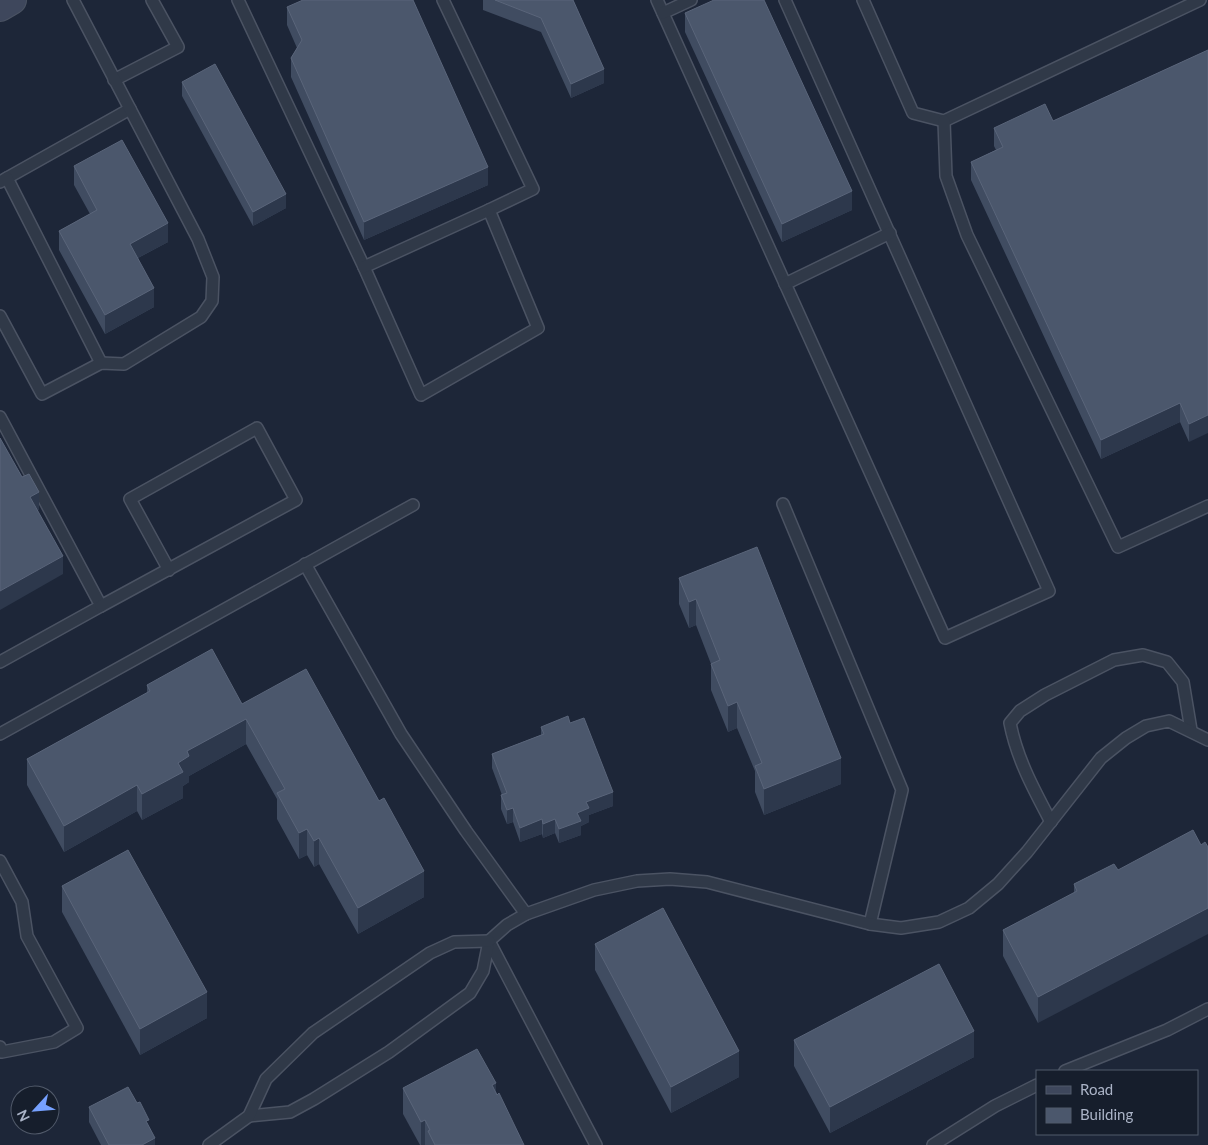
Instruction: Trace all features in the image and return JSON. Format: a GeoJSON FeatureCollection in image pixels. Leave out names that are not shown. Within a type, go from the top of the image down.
{"type":"FeatureCollection","features":[{"type":"Feature","properties":{"kind":"main road"},"geometry":{"type":"LineString","coordinates":[[0,7],[12,0]]}},
{"type":"Feature","properties":{"kind":"lane"},"geometry":{"type":"LineString","coordinates":[[0,316],[42,394],[101,363],[124,364],[201,317],[212,301],[213,277],[198,239],[73,0]]}},
{"type":"Feature","properties":{"kind":"lane"},"geometry":{"type":"LineString","coordinates":[[114,80],[178,47],[152,0]]}},
{"type":"Feature","properties":{"kind":"lane"},"geometry":{"type":"LineString","coordinates":[[238,0],[364,267],[421,395],[538,328],[490,210]]}},
{"type":"Feature","properties":{"kind":"lane"},"geometry":{"type":"LineString","coordinates":[[364,267],[533,190],[443,0]]}},
{"type":"Feature","properties":{"kind":"lane"},"geometry":{"type":"LineString","coordinates":[[657,0],[945,638],[1049,591],[785,0]]}},
{"type":"Feature","properties":{"kind":"lane"},"geometry":{"type":"LineString","coordinates":[[663,13],[692,0]]}},
{"type":"Feature","properties":{"kind":"lane"},"geometry":{"type":"LineString","coordinates":[[863,0],[913,112],[944,121],[1200,0]]}},
{"type":"Feature","properties":{"kind":"lane"},"geometry":{"type":"LineString","coordinates":[[101,363],[3,180],[130,109]]}},
{"type":"Feature","properties":{"kind":"lane"},"geometry":{"type":"LineString","coordinates":[[944,121],[946,176],[967,235],[1118,547],[1208,506]]}},
{"type":"Feature","properties":{"kind":"lane"},"geometry":{"type":"LineString","coordinates":[[785,284],[890,233]]}},
{"type":"Feature","properties":{"kind":"lane"},"geometry":{"type":"LineString","coordinates":[[0,417],[101,606]]}},
{"type":"Feature","properties":{"kind":"lane"},"geometry":{"type":"LineString","coordinates":[[0,662],[101,606],[169,570],[296,500],[257,428],[130,499],[169,570]]}},
{"type":"Feature","properties":{"kind":"lane"},"geometry":{"type":"LineString","coordinates":[[783,504],[902,790],[870,924]]}},
{"type":"Feature","properties":{"kind":"lane"},"geometry":{"type":"LineString","coordinates":[[0,734],[413,505]]}},
{"type":"Feature","properties":{"kind":"lane"},"geometry":{"type":"LineString","coordinates":[[305,564],[401,734],[466,832],[526,914]]}},
{"type":"Feature","properties":{"kind":"lane"},"geometry":{"type":"LineString","coordinates":[[1051,822],[1026,776],[1014,739],[1010,723],[1020,711],[1045,695],[1114,660],[1143,655],[1167,662],[1183,682],[1190,730]]}},
{"type":"Feature","properties":{"kind":"lane"},"geometry":{"type":"LineString","coordinates":[[249,1116],[290,1112],[314,1100],[389,1052],[470,993],[483,970],[489,941],[507,925],[526,914],[594,890],[636,881],[670,879],[707,882],[870,924],[901,928],[940,922],[968,908],[998,884],[1051,822],[1101,758],[1126,738],[1146,726],[1170,721],[1208,740]]}},
{"type":"Feature","properties":{"kind":"lane"},"geometry":{"type":"LineString","coordinates":[[0,860],[22,902],[27,936],[77,1028],[54,1042],[2,1052],[0,1047]]}},
{"type":"Feature","properties":{"kind":"lane"},"geometry":{"type":"LineString","coordinates":[[209,1145],[249,1116],[266,1079],[321,1028],[430,953],[454,942],[489,941]]}},
{"type":"Feature","properties":{"kind":"lane"},"geometry":{"type":"LineString","coordinates":[[489,941],[596,1145]]}},
{"type":"Feature","properties":{"kind":"lane"},"geometry":{"type":"LineString","coordinates":[[1067,1070],[1159,1033],[1208,1009]]}},
{"type":"Feature","properties":{"kind":"lane"},"geometry":{"type":"LineString","coordinates":[[933,1145],[995,1106],[1036,1086]]}},
{"type":"Feature","properties":{"kind":"building"},"geometry":{"type":"Polygon","coordinates":[[[303,0],[413,0],[488,167],[364,222],[291,58],[302,40],[287,7],[303,0]]]}},
{"type":"Feature","properties":{"kind":"building"},"geometry":{"type":"Polygon","coordinates":[[[495,0],[573,0],[604,69],[571,84],[541,18],[495,0]]]}},
{"type":"Feature","properties":{"kind":"building"},"geometry":{"type":"Polygon","coordinates":[[[714,0],[764,0],[852,191],[782,224],[685,13],[714,0]]]}},
{"type":"Feature","properties":{"kind":"building"},"geometry":{"type":"Polygon","coordinates":[[[1208,50],[1208,415],[1189,424],[1180,403],[1101,440],[971,162],[1003,147],[994,128],[1045,104],[1053,121],[1208,50]]]}},
{"type":"Feature","properties":{"kind":"building"},"geometry":{"type":"Polygon","coordinates":[[[215,64],[286,194],[253,212],[182,82],[215,64]]]}},
{"type":"Feature","properties":{"kind":"building"},"geometry":{"type":"Polygon","coordinates":[[[122,140],[168,223],[130,244],[154,288],[105,315],[59,231],[97,210],[74,166],[122,140]]]}},
{"type":"Feature","properties":{"kind":"building"},"geometry":{"type":"Polygon","coordinates":[[[0,438],[22,477],[29,474],[39,492],[30,497],[63,556],[0,591],[0,438]]]}},
{"type":"Feature","properties":{"kind":"building"},"geometry":{"type":"Polygon","coordinates":[[[757,547],[841,758],[764,789],[755,766],[762,763],[737,702],[728,706],[711,664],[720,660],[696,599],[689,602],[679,578],[757,547]]]}},
{"type":"Feature","properties":{"kind":"building"},"geometry":{"type":"Polygon","coordinates":[[[212,649],[242,704],[306,669],[379,801],[384,798],[424,871],[358,908],[319,838],[314,841],[307,829],[299,833],[277,793],[285,789],[246,719],[187,751],[189,756],[178,763],[183,772],[142,794],[137,785],[64,826],[27,759],[150,691],[147,685],[212,649]]]}},
{"type":"Feature","properties":{"kind":"building"},"geometry":{"type":"Polygon","coordinates":[[[568,716],[570,723],[584,718],[613,792],[586,802],[589,808],[577,813],[581,821],[559,829],[555,819],[543,824],[542,819],[520,828],[513,808],[507,810],[501,795],[507,793],[492,754],[544,734],[541,727],[568,716]]]}},
{"type":"Feature","properties":{"kind":"building"},"geometry":{"type":"Polygon","coordinates":[[[1193,830],[1201,845],[1205,842],[1208,847],[1208,908],[1038,997],[1003,930],[1077,891],[1074,884],[1114,864],[1118,870],[1193,830]]]}},
{"type":"Feature","properties":{"kind":"building"},"geometry":{"type":"Polygon","coordinates":[[[128,850],[207,992],[140,1029],[62,886],[128,850]]]}},
{"type":"Feature","properties":{"kind":"building"},"geometry":{"type":"Polygon","coordinates":[[[663,908],[739,1051],[671,1087],[595,944],[663,908]]]}},
{"type":"Feature","properties":{"kind":"building"},"geometry":{"type":"Polygon","coordinates":[[[939,964],[974,1031],[830,1107],[794,1040],[939,964]]]}},
{"type":"Feature","properties":{"kind":"building"},"geometry":{"type":"Polygon","coordinates":[[[477,1049],[496,1083],[492,1085],[497,1095],[499,1093],[524,1145],[435,1145],[425,1120],[421,1122],[403,1088],[477,1049]]]}},
{"type":"Feature","properties":{"kind":"building"},"geometry":{"type":"Polygon","coordinates":[[[128,1087],[137,1103],[140,1102],[149,1120],[146,1121],[155,1138],[142,1145],[109,1145],[89,1107],[128,1087]]]}}]}
